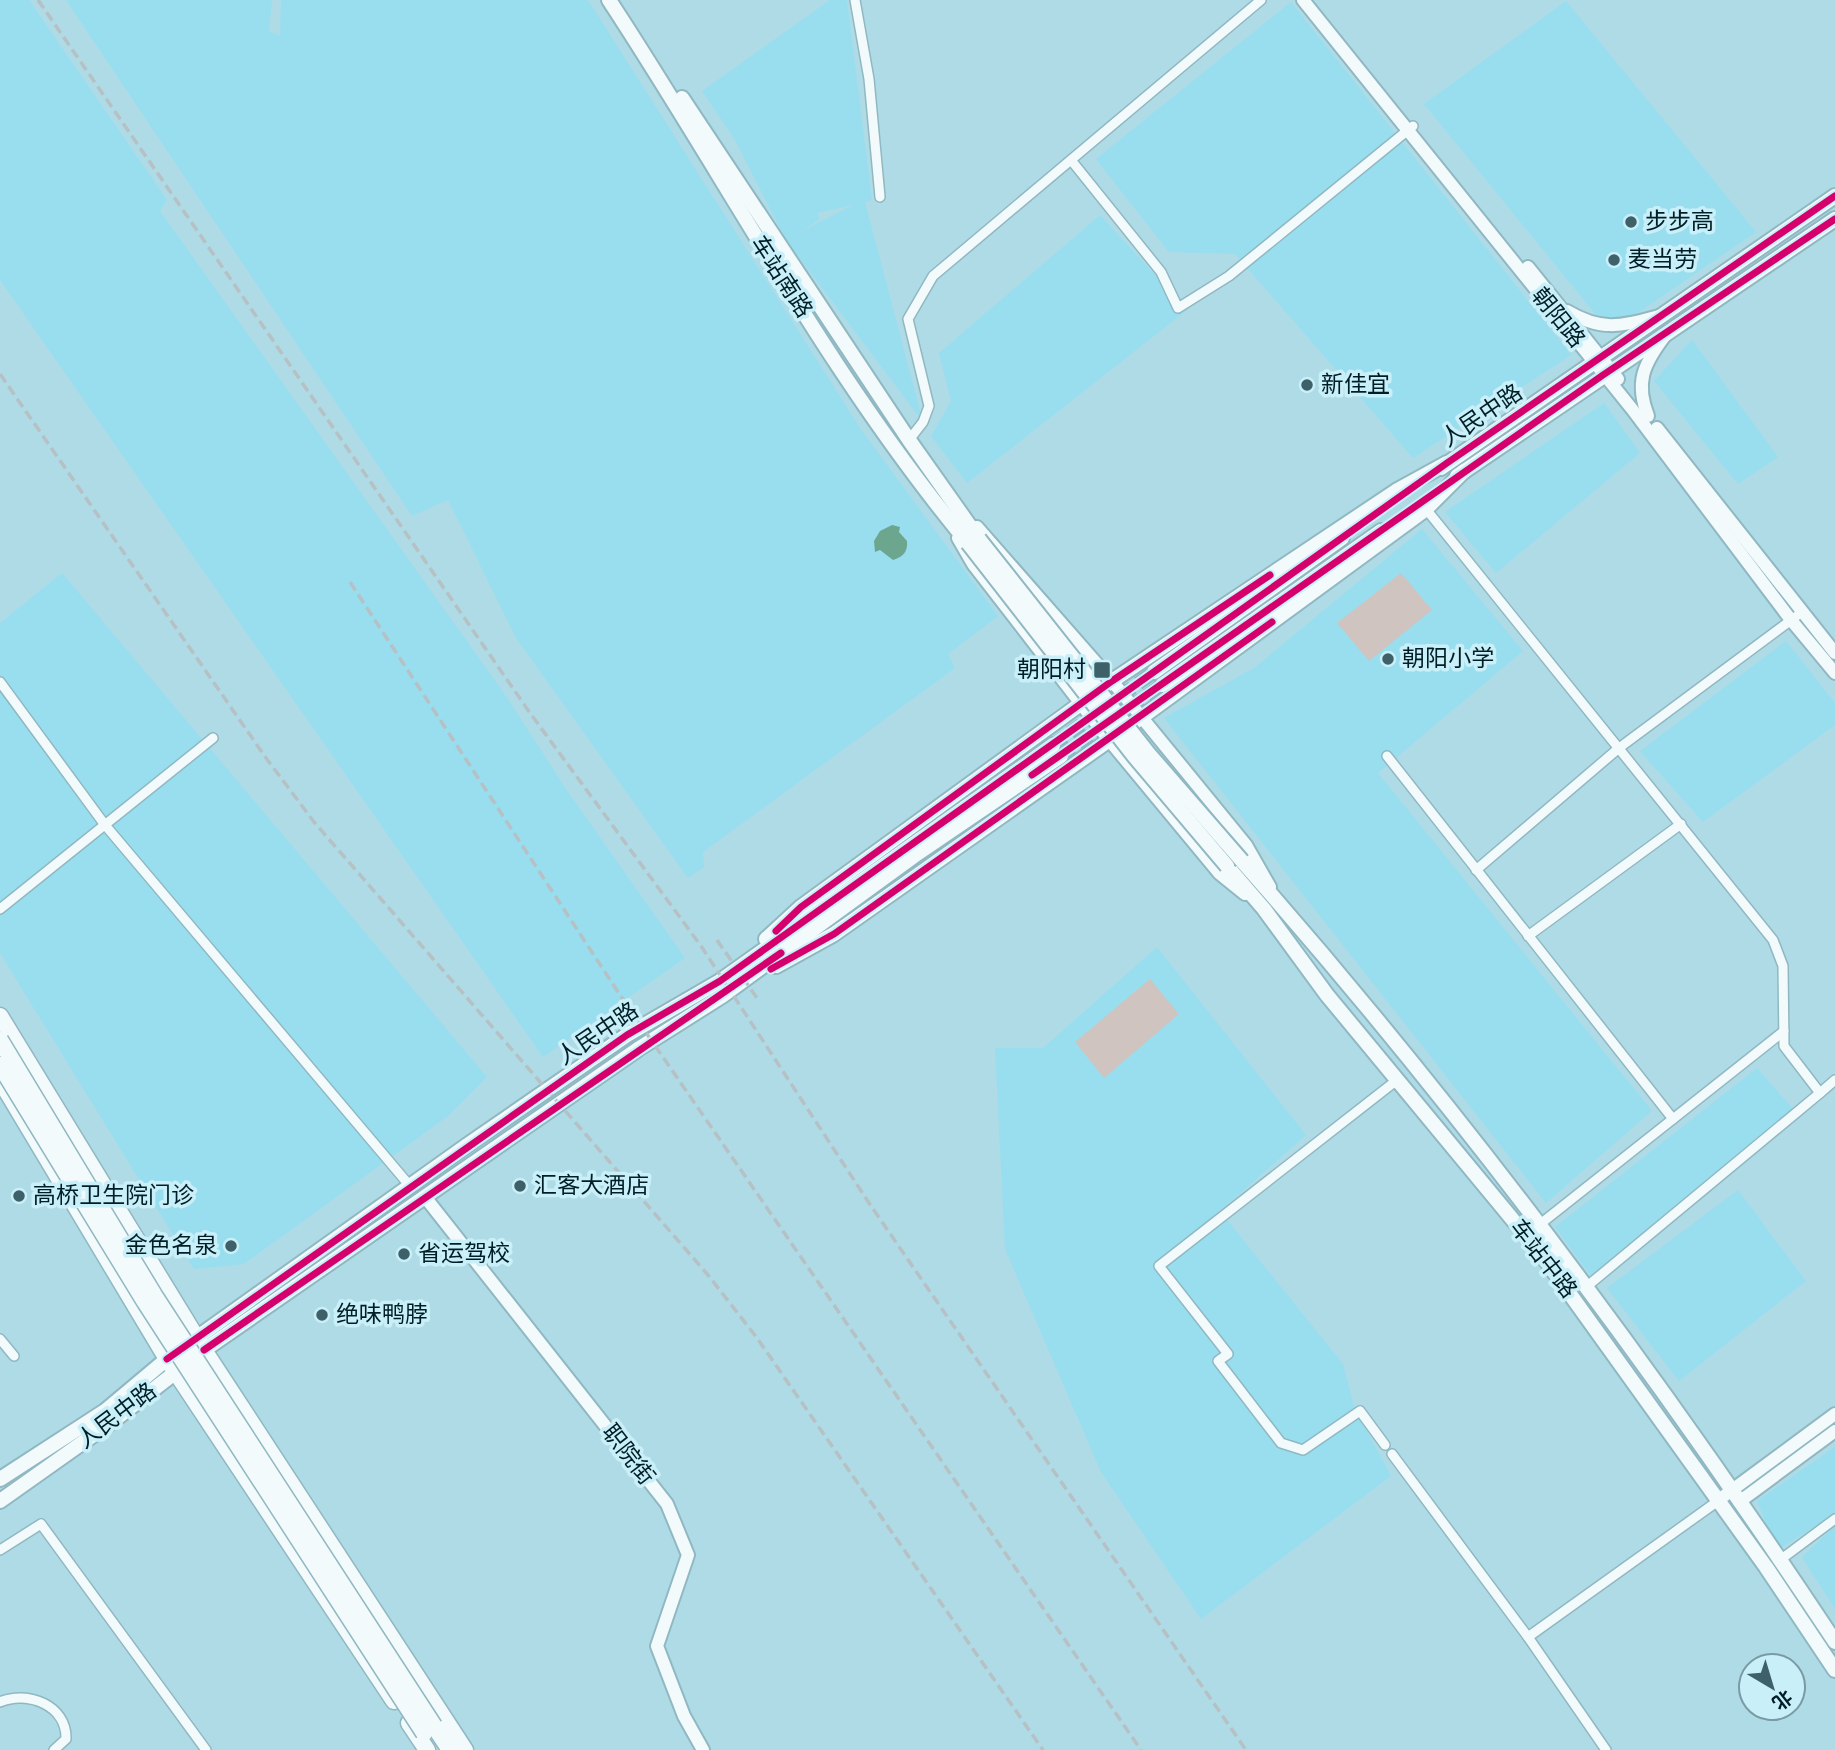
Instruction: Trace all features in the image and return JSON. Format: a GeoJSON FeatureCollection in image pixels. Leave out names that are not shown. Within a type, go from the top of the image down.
{"type":"FeatureCollection","features":[{"type":"Feature","properties":{"kind":"highway"},"geometry":{"type":"LineString","coordinates":[[0,1016],[200,1344],[460,1749]]}},
{"type":"Feature","properties":{"kind":"highway"},"geometry":{"type":"LineString","coordinates":[[0,1040],[161,1306],[429,1729],[435,1750]]}},
{"type":"Feature","properties":{"kind":"highway"},"geometry":{"type":"LineString","coordinates":[[0,1065],[145,1302],[429,1729],[460,1749]]}},
{"type":"Feature","properties":{"kind":"highway"},"geometry":{"type":"LineString","coordinates":[[0,1080],[171,1365],[427,1750]]}},
{"type":"Feature","properties":{"kind":"main road","name":"车站南路"},"geometry":{"type":"LineString","coordinates":[[609,0],[653,67],[748,226],[891,446],[947,518],[973,541]]}},
{"type":"Feature","properties":{"kind":"main road","name":"车站南路"},"geometry":{"type":"LineString","coordinates":[[620,0],[743,191],[950,499],[973,541]]}},
{"type":"Feature","properties":{"kind":"main road","name":"人民中路"},"geometry":{"type":"LineString","coordinates":[[1835,196],[1666,314],[1602,367],[1464,471],[1158,679],[1447,463],[1602,367],[1670,330],[1835,219]]}},
{"type":"Feature","properties":{"kind":"main road"},"geometry":{"type":"LineString","coordinates":[[721,988],[801,907],[1112,681],[1396,491],[1447,463]]}},
{"type":"Feature","properties":{"kind":"main road"},"geometry":{"type":"LineString","coordinates":[[721,988],[834,934],[1142,717],[1426,509],[1464,471]]}},
{"type":"Feature","properties":{"kind":"main road","name":"车站中路"},"geometry":{"type":"LineString","coordinates":[[973,541],[1149,754],[1347,980],[1539,1225],[1735,1496],[1835,1642]]}},
{"type":"Feature","properties":{"kind":"main road","name":"车站中路"},"geometry":{"type":"LineString","coordinates":[[973,541],[1134,756],[1264,909],[1327,996],[1542,1255],[1718,1501],[1835,1671]]}},
{"type":"Feature","properties":{"kind":"main road","name":"人民中路"},"geometry":{"type":"LineString","coordinates":[[200,1344],[425,1197],[721,988],[914,856],[1057,750]]}},
{"type":"Feature","properties":{"kind":"main road","name":"人民中路"},"geometry":{"type":"LineString","coordinates":[[0,1479],[171,1365],[410,1186],[627,1035],[721,988]]}},
{"type":"Feature","properties":{"kind":"main road","name":"人民中路"},"geometry":{"type":"LineString","coordinates":[[0,1501],[171,1365]]}},
{"type":"Feature","properties":{"kind":"street"},"geometry":{"type":"LineString","coordinates":[[855,0],[869,79],[880,197]]}},
{"type":"Feature","properties":{"kind":"street"},"geometry":{"type":"LineString","coordinates":[[909,440],[923,422],[929,406],[908,319],[933,276],[1262,0]]}},
{"type":"Feature","properties":{"kind":"street","name":"朝阳路"},"geometry":{"type":"LineString","coordinates":[[1303,0],[1559,305],[1602,367],[1647,416],[1835,653]]}},
{"type":"Feature","properties":{"kind":"street","name":"朝阳路"},"geometry":{"type":"LineString","coordinates":[[1313,0],[1410,128],[1602,367],[1791,620],[1835,673]]}},
{"type":"Feature","properties":{"kind":"street"},"geometry":{"type":"LineString","coordinates":[[1071,160],[1161,272],[1178,308],[1229,276],[1410,128]]}},
{"type":"Feature","properties":{"kind":"street"},"geometry":{"type":"LineString","coordinates":[[1559,305],[1587,323],[1603,327],[1666,314]]}},
{"type":"Feature","properties":{"kind":"street"},"geometry":{"type":"LineString","coordinates":[[1647,416],[1641,397],[1640,380],[1647,359],[1670,330]]}},
{"type":"Feature","properties":{"kind":"street"},"geometry":{"type":"LineString","coordinates":[[950,499],[1142,717],[1246,845],[1277,900]]}},
{"type":"Feature","properties":{"kind":"street"},"geometry":{"type":"LineString","coordinates":[[1426,509],[1773,940],[1783,966],[1784,1046],[1820,1093]]}},
{"type":"Feature","properties":{"kind":"street"},"geometry":{"type":"LineString","coordinates":[[947,518],[973,564],[1109,740],[1219,873],[1264,909]]}},
{"type":"Feature","properties":{"kind":"street"},"geometry":{"type":"LineString","coordinates":[[1476,870],[1619,748],[1802,612]]}},
{"type":"Feature","properties":{"kind":"street"},"geometry":{"type":"LineString","coordinates":[[0,682],[105,825],[410,1186]]}},
{"type":"Feature","properties":{"kind":"street"},"geometry":{"type":"LineString","coordinates":[[0,909],[213,738]]}},
{"type":"Feature","properties":{"kind":"street"},"geometry":{"type":"LineString","coordinates":[[1387,757],[1673,1119]]}},
{"type":"Feature","properties":{"kind":"street"},"geometry":{"type":"LineString","coordinates":[[1528,936],[1681,824]]}},
{"type":"Feature","properties":{"kind":"street"},"geometry":{"type":"LineString","coordinates":[[1539,1225],[1784,1031]]}},
{"type":"Feature","properties":{"kind":"street"},"geometry":{"type":"LineString","coordinates":[[1385,1445],[1360,1411],[1303,1450],[1282,1443],[1218,1361],[1227,1354],[1159,1266],[1397,1080]]}},
{"type":"Feature","properties":{"kind":"street"},"geometry":{"type":"LineString","coordinates":[[1586,1288],[1835,1080]]}},
{"type":"Feature","properties":{"kind":"street","name":"职院街"},"geometry":{"type":"LineString","coordinates":[[425,1197],[667,1504],[688,1555],[657,1646],[684,1716],[704,1750]]}},
{"type":"Feature","properties":{"kind":"street"},"geometry":{"type":"LineString","coordinates":[[0,1339],[14,1356]]}},
{"type":"Feature","properties":{"kind":"street"},"geometry":{"type":"LineString","coordinates":[[1735,1496],[1835,1414]]}},
{"type":"Feature","properties":{"kind":"street"},"geometry":{"type":"LineString","coordinates":[[1528,1637],[1718,1501],[1735,1496],[1835,1431]]}},
{"type":"Feature","properties":{"kind":"street"},"geometry":{"type":"LineString","coordinates":[[1392,1454],[1528,1637],[1606,1750]]}},
{"type":"Feature","properties":{"kind":"street"},"geometry":{"type":"LineString","coordinates":[[1780,1560],[1835,1519]]}},
{"type":"Feature","properties":{"kind":"street"},"geometry":{"type":"LineString","coordinates":[[0,1550],[41,1524],[206,1750]]}},
{"type":"Feature","properties":{"kind":"street"},"geometry":{"type":"LineString","coordinates":[[0,1702],[20,1697],[35,1697],[46,1703],[66,1731],[66,1739],[54,1750]]}},
{"type":"Feature","properties":{"kind":"shaded area"},"geometry":{"type":"Polygon","coordinates":[[[0,0],[29,0],[167,200],[160,211],[508,699],[568,792],[685,958],[543,1057],[0,280],[0,0]]]}},
{"type":"Feature","properties":{"kind":"shaded area"},"geometry":{"type":"Polygon","coordinates":[[[66,0],[272,0],[269,31],[280,36],[281,0],[588,0],[860,428],[998,616],[948,654],[955,668],[703,852],[704,867],[688,878],[516,638],[448,500],[412,516],[66,0]]]}},
{"type":"Feature","properties":{"kind":"shaded area"},"geometry":{"type":"Polygon","coordinates":[[[830,0],[847,0],[872,200],[865,202],[923,422],[786,240],[735,140],[702,91],[830,0]],[[852,205],[817,213],[820,219],[798,233],[852,205]]]}},
{"type":"Feature","properties":{"kind":"shaded area"},"geometry":{"type":"Polygon","coordinates":[[[1566,1],[1756,232],[1610,332],[1424,104],[1566,1]]]}},
{"type":"Feature","properties":{"kind":"shaded area"},"geometry":{"type":"Polygon","coordinates":[[[1291,2],[1571,355],[1413,458],[1235,254],[1169,252],[1096,159],[1291,2]]]}},
{"type":"Feature","properties":{"kind":"shaded area"},"geometry":{"type":"Polygon","coordinates":[[[1100,215],[1187,310],[967,483],[931,436],[951,401],[939,353],[1100,215]]]}},
{"type":"Feature","properties":{"kind":"shaded area"},"geometry":{"type":"Polygon","coordinates":[[[1692,340],[1778,457],[1738,484],[1654,381],[1692,340]]]}},
{"type":"Feature","properties":{"kind":"shaded area"},"geometry":{"type":"Polygon","coordinates":[[[1604,403],[1640,453],[1496,573],[1445,512],[1604,403]]]}},
{"type":"Feature","properties":{"kind":"shaded area"},"geometry":{"type":"Polygon","coordinates":[[[892,525],[900,527],[899,532],[907,541],[904,554],[893,560],[880,550],[875,552],[874,541],[880,531],[892,525]]]}},
{"type":"Feature","properties":{"kind":"shaded area"},"geometry":{"type":"Polygon","coordinates":[[[1422,529],[1523,651],[1378,773],[1652,1111],[1546,1203],[1164,718],[1254,668],[1422,529]]]}},
{"type":"Feature","properties":{"kind":"shaded area"},"geometry":{"type":"Polygon","coordinates":[[[62,573],[487,1077],[448,1116],[244,1264],[194,1269],[0,953],[0,623],[62,573]]]}},
{"type":"Feature","properties":{"kind":"shaded area"},"geometry":{"type":"Polygon","coordinates":[[[1401,573],[1432,610],[1369,661],[1337,623],[1401,573]]]}},
{"type":"Feature","properties":{"kind":"shaded area"},"geometry":{"type":"Polygon","coordinates":[[[1786,641],[1835,703],[1835,725],[1703,822],[1640,751],[1786,641]]]}},
{"type":"Feature","properties":{"kind":"shaded area"},"geometry":{"type":"Polygon","coordinates":[[[1157,947],[1306,1135],[1220,1211],[1343,1364],[1354,1407],[1391,1476],[1201,1619],[1101,1472],[1005,1249],[995,1048],[1043,1048],[1157,947]]]}},
{"type":"Feature","properties":{"kind":"shaded area"},"geometry":{"type":"Polygon","coordinates":[[[1150,979],[1179,1014],[1104,1078],[1075,1042],[1150,979]]]}},
{"type":"Feature","properties":{"kind":"shaded area"},"geometry":{"type":"Polygon","coordinates":[[[1757,1068],[1800,1117],[1597,1284],[1555,1227],[1757,1068]]]}},
{"type":"Feature","properties":{"kind":"shaded area"},"geometry":{"type":"Polygon","coordinates":[[[1738,1190],[1806,1281],[1679,1381],[1607,1288],[1738,1190]]]}},
{"type":"Feature","properties":{"kind":"shaded area"},"geometry":{"type":"Polygon","coordinates":[[[1835,1447],[1835,1514],[1777,1550],[1757,1501],[1835,1447]]]}},
{"type":"Feature","properties":{"kind":"shaded area"},"geometry":{"type":"Polygon","coordinates":[[[1835,1526],[1835,1609],[1802,1557],[1835,1526]]]}},
{"type":"Feature","properties":{"kind":"tunnel"},"geometry":{"type":"LineString","coordinates":[[1053,745],[1154,672]]}},
{"type":"Feature","properties":{"kind":"tunnel"},"geometry":{"type":"LineString","coordinates":[[1061,756],[1162,685]]}},
{"type":"Feature","properties":{"kind":"railway"},"geometry":{"type":"LineString","coordinates":[[38,0],[530,713],[701,946],[871,1206],[1246,1750]]}},
{"type":"Feature","properties":{"kind":"railway"},"geometry":{"type":"LineString","coordinates":[[0,374],[266,758],[314,822],[708,1275],[757,1338],[1043,1750]]}},
{"type":"Feature","properties":{"kind":"railway"},"geometry":{"type":"LineString","coordinates":[[350,582],[618,992],[1141,1750]]}},
{"type":"Feature","properties":{"kind":"railway"},"geometry":{"type":"LineString","coordinates":[[717,940],[757,998]]}},
{"type":"Feature","properties":{"kind":"cycle path"},"geometry":{"type":"LineString","coordinates":[[167,1359],[627,1035],[720,981],[1447,463],[1835,196]]}},
{"type":"Feature","properties":{"kind":"cycle path"},"geometry":{"type":"LineString","coordinates":[[1032,775],[1603,375],[1835,219]]}},
{"type":"Feature","properties":{"kind":"cycle path"},"geometry":{"type":"LineString","coordinates":[[776,931],[801,907],[1112,681],[1270,575]]}},
{"type":"Feature","properties":{"kind":"cycle path"},"geometry":{"type":"LineString","coordinates":[[771,969],[834,934],[1272,622]]}},
{"type":"Feature","properties":{"kind":"cycle path"},"geometry":{"type":"LineString","coordinates":[[204,1350],[781,953]]}},
{"type":"Feature","properties":{"kind":"place","name":"步步高"},"geometry":{"type":"Point","coordinates":[1631,222]}},
{"type":"Feature","properties":{"kind":"place","name":"麦当劳"},"geometry":{"type":"Point","coordinates":[1614,260]}},
{"type":"Feature","properties":{"kind":"place","name":"新佳宜"},"geometry":{"type":"Point","coordinates":[1307,385]}},
{"type":"Feature","properties":{"kind":"place","name":"朝阳小学"},"geometry":{"type":"Point","coordinates":[1388,659]}},
{"type":"Feature","properties":{"kind":"place","name":"朝阳村"},"geometry":{"type":"Point","coordinates":[1102,670]}},
{"type":"Feature","properties":{"kind":"place","name":"汇客大酒店"},"geometry":{"type":"Point","coordinates":[520,1186]}},
{"type":"Feature","properties":{"kind":"place","name":"高桥卫生院门诊"},"geometry":{"type":"Point","coordinates":[19,1196]}},
{"type":"Feature","properties":{"kind":"place","name":"金色名泉"},"geometry":{"type":"Point","coordinates":[231,1246]}},
{"type":"Feature","properties":{"kind":"place","name":"省运驾校"},"geometry":{"type":"Point","coordinates":[404,1254]}},
{"type":"Feature","properties":{"kind":"place","name":"绝味鸭脖"},"geometry":{"type":"Point","coordinates":[322,1315]}}]}
